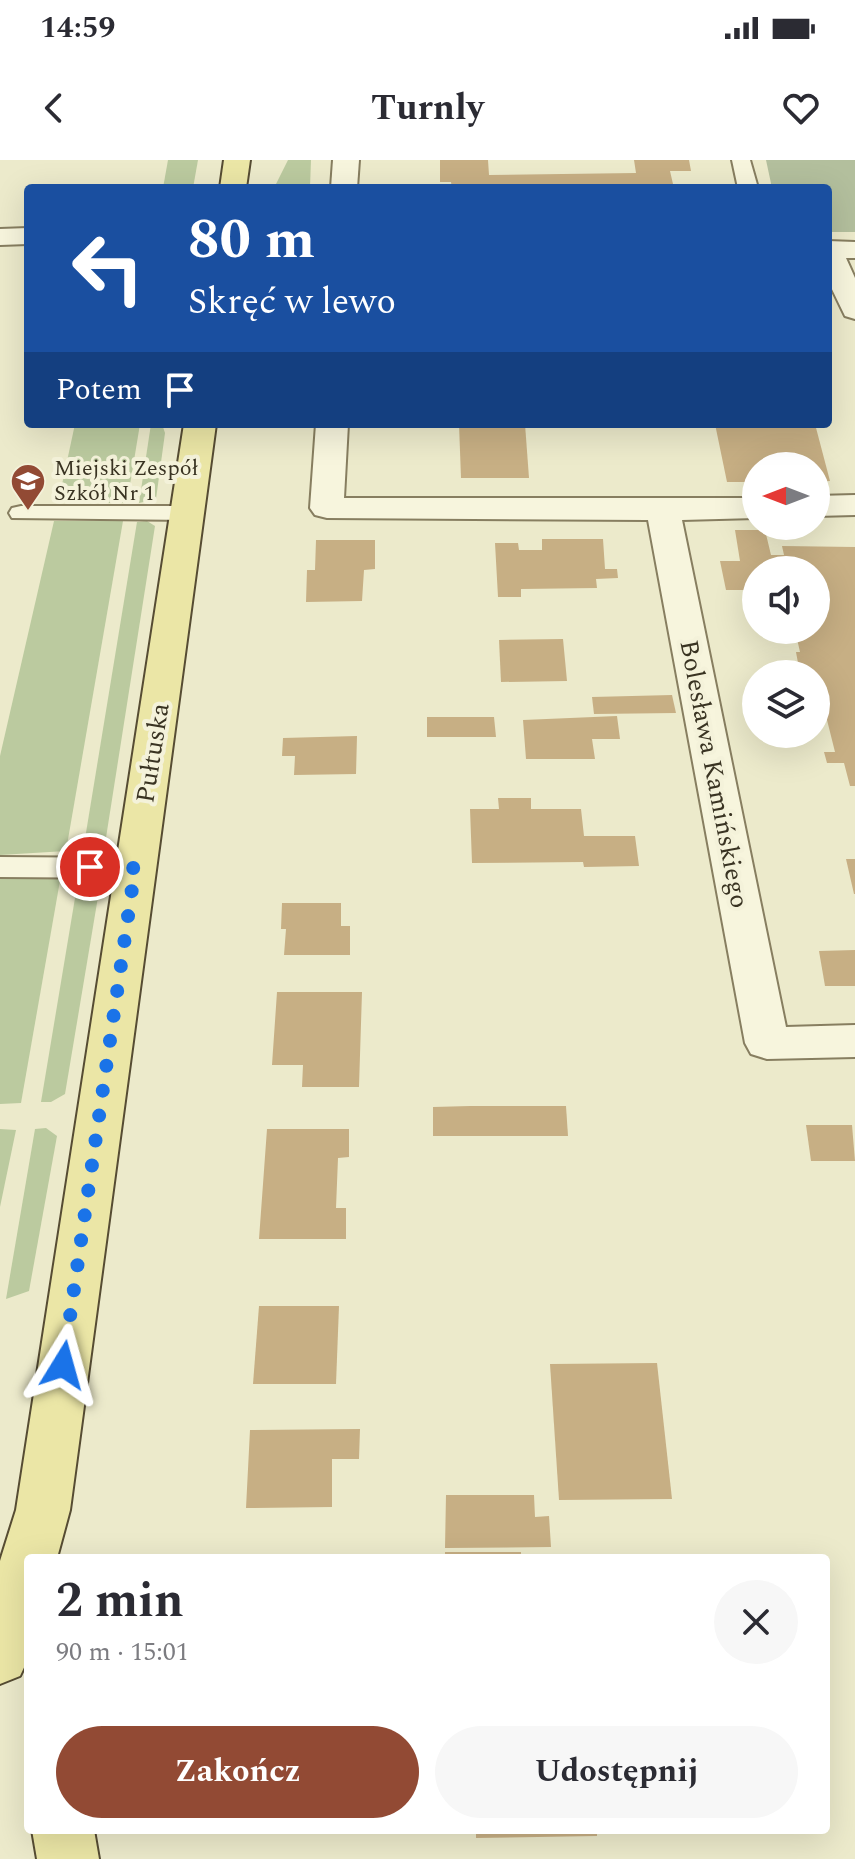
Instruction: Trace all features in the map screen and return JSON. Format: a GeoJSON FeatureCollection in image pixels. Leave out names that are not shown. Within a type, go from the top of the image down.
{"type":"FeatureCollection","features":[{"type":"Feature","properties":{"kind":"main road"},"geometry":{"type":"LineString","coordinates":[[234,184],[237,160]]}},
{"type":"Feature","properties":{"kind":"main road","name":"Pułtuska"},"geometry":{"type":"LineString","coordinates":[[36,1546],[200,428]]}},
{"type":"Feature","properties":{"kind":"main road","name":"Pułtuska"},"geometry":{"type":"LineString","coordinates":[[0,1657],[24,1583]]}},
{"type":"Feature","properties":{"kind":"main road"},"geometry":{"type":"LineString","coordinates":[[64,1834],[68,1859]]}},
{"type":"Feature","properties":{"kind":"street"},"geometry":{"type":"LineString","coordinates":[[344,184],[346,160]]}},
{"type":"Feature","properties":{"kind":"street"},"geometry":{"type":"LineString","coordinates":[[0,237],[24,236]]}},
{"type":"Feature","properties":{"kind":"street"},"geometry":{"type":"LineString","coordinates":[[832,249],[855,250]]}},
{"type":"Feature","properties":{"kind":"street"},"geometry":{"type":"LineString","coordinates":[[832,258],[855,310]]}},
{"type":"Feature","properties":{"kind":"street"},"geometry":{"type":"LineString","coordinates":[[332,428],[327,508],[742,508]]}},
{"type":"Feature","properties":{"kind":"street"},"geometry":{"type":"LineString","coordinates":[[830,506],[855,505]]}},
{"type":"Feature","properties":{"kind":"street","name":"Bolesława Kamińskiego"},"geometry":{"type":"LineString","coordinates":[[663,510],[767,1043],[855,1041]]}},
{"type":"Feature","properties":{"kind":"lane"},"geometry":{"type":"LineString","coordinates":[[741,160],[747,184]]}},
{"type":"Feature","properties":{"kind":"lane"},"geometry":{"type":"LineString","coordinates":[[21,513],[189,513]]}},
{"type":"Feature","properties":{"kind":"lane"},"geometry":{"type":"LineString","coordinates":[[0,867],[135,868]]}},
{"type":"Feature","properties":{"kind":"green space"},"geometry":{"type":"Polygon","coordinates":[[[168,160],[198,160],[194,184],[164,184],[168,160]]]}},
{"type":"Feature","properties":{"kind":"green space"},"geometry":{"type":"Polygon","coordinates":[[[288,160],[311,160],[310,184],[276,184],[288,160]]]}},
{"type":"Feature","properties":{"kind":"green space"},"geometry":{"type":"Polygon","coordinates":[[[766,160],[855,160],[855,232],[832,232],[832,184],[771,184],[766,160]]]}},
{"type":"Feature","properties":{"kind":"green space"},"geometry":{"type":"Polygon","coordinates":[[[74,428],[139,428],[127,503],[58,503],[74,428]]]}},
{"type":"Feature","properties":{"kind":"green space"},"geometry":{"type":"Polygon","coordinates":[[[150,428],[163,428],[156,499],[139,503],[150,428]]]}},
{"type":"Feature","properties":{"kind":"green space"},"geometry":{"type":"Polygon","coordinates":[[[54,521],[123,521],[66,851],[0,855],[0,756],[54,521]]]}},
{"type":"Feature","properties":{"kind":"green space"},"geometry":{"type":"Polygon","coordinates":[[[147,521],[155,526],[105,844],[83,851],[137,522],[147,521]]]}},
{"type":"Feature","properties":{"kind":"green space"},"geometry":{"type":"Polygon","coordinates":[[[79,874],[91,874],[101,879],[65,1094],[51,1102],[41,1102],[79,874]]]}},
{"type":"Feature","properties":{"kind":"green space"},"geometry":{"type":"Polygon","coordinates":[[[61,875],[21,1103],[0,1104],[0,878],[61,875]]]}},
{"type":"Feature","properties":{"kind":"green space"},"geometry":{"type":"Polygon","coordinates":[[[46,1128],[57,1136],[29,1291],[6,1299],[35,1129],[46,1128]]]}},
{"type":"Feature","properties":{"kind":"green space"},"geometry":{"type":"Polygon","coordinates":[[[0,1129],[16,1130],[0,1207],[0,1129]]]}},
{"type":"Feature","properties":{"kind":"building"},"geometry":{"type":"Polygon","coordinates":[[[440,160],[488,160],[489,175],[636,173],[634,160],[689,160],[691,171],[670,171],[673,184],[440,182],[440,160]]]}},
{"type":"Feature","properties":{"kind":"building"},"geometry":{"type":"Polygon","coordinates":[[[459,428],[525,428],[529,478],[461,478],[459,428]]]}},
{"type":"Feature","properties":{"kind":"building"},"geometry":{"type":"Polygon","coordinates":[[[716,428],[816,428],[822,452],[742,452],[742,482],[727,482],[716,428]]]}},
{"type":"Feature","properties":{"kind":"building"},"geometry":{"type":"Polygon","coordinates":[[[735,530],[742,530],[742,540],[767,540],[771,555],[784,555],[782,546],[855,547],[855,786],[850,786],[844,763],[827,763],[824,752],[835,752],[830,732],[830,660],[797,660],[796,652],[800,652],[798,644],[830,644],[830,556],[742,556],[742,590],[726,590],[720,561],[740,561],[735,530]]]}},
{"type":"Feature","properties":{"kind":"building"},"geometry":{"type":"Polygon","coordinates":[[[542,539],[603,539],[605,569],[617,569],[618,578],[596,579],[597,588],[521,589],[521,597],[498,597],[495,543],[518,543],[519,550],[542,550],[542,539]]]}},
{"type":"Feature","properties":{"kind":"building"},"geometry":{"type":"Polygon","coordinates":[[[316,540],[375,540],[375,569],[364,570],[362,601],[306,602],[307,570],[315,570],[316,540]]]}},
{"type":"Feature","properties":{"kind":"building"},"geometry":{"type":"Polygon","coordinates":[[[563,639],[567,681],[501,682],[499,640],[563,639]]]}},
{"type":"Feature","properties":{"kind":"building"},"geometry":{"type":"Polygon","coordinates":[[[672,695],[676,713],[594,714],[592,697],[672,695]]]}},
{"type":"Feature","properties":{"kind":"building"},"geometry":{"type":"Polygon","coordinates":[[[617,716],[620,739],[592,739],[595,759],[526,759],[523,720],[617,716]]]}},
{"type":"Feature","properties":{"kind":"building"},"geometry":{"type":"Polygon","coordinates":[[[427,717],[494,717],[496,737],[427,737],[427,717]]]}},
{"type":"Feature","properties":{"kind":"building"},"geometry":{"type":"Polygon","coordinates":[[[357,736],[356,774],[294,775],[295,756],[282,756],[283,738],[357,736]]]}},
{"type":"Feature","properties":{"kind":"building"},"geometry":{"type":"Polygon","coordinates":[[[498,798],[531,798],[531,809],[581,809],[584,836],[635,836],[639,866],[584,867],[583,862],[472,863],[470,809],[499,809],[498,798]]]}},
{"type":"Feature","properties":{"kind":"building"},"geometry":{"type":"Polygon","coordinates":[[[846,859],[855,859],[855,894],[854,894],[846,859]]]}},
{"type":"Feature","properties":{"kind":"building"},"geometry":{"type":"Polygon","coordinates":[[[282,903],[341,903],[341,926],[350,926],[350,955],[284,955],[286,929],[281,929],[282,903]]]}},
{"type":"Feature","properties":{"kind":"building"},"geometry":{"type":"Polygon","coordinates":[[[855,950],[855,986],[825,986],[819,951],[855,950]]]}},
{"type":"Feature","properties":{"kind":"building"},"geometry":{"type":"Polygon","coordinates":[[[277,992],[362,992],[359,1087],[302,1087],[303,1065],[272,1065],[277,992]]]}},
{"type":"Feature","properties":{"kind":"building"},"geometry":{"type":"Polygon","coordinates":[[[566,1106],[568,1136],[433,1136],[433,1107],[566,1106]]]}},
{"type":"Feature","properties":{"kind":"building"},"geometry":{"type":"Polygon","coordinates":[[[806,1125],[852,1125],[855,1161],[811,1161],[806,1125]]]}},
{"type":"Feature","properties":{"kind":"building"},"geometry":{"type":"Polygon","coordinates":[[[267,1129],[349,1129],[349,1157],[338,1158],[336,1208],[346,1208],[346,1239],[259,1239],[267,1129]]]}},
{"type":"Feature","properties":{"kind":"building"},"geometry":{"type":"Polygon","coordinates":[[[259,1306],[339,1306],[336,1384],[253,1384],[259,1306]]]}},
{"type":"Feature","properties":{"kind":"building"},"geometry":{"type":"Polygon","coordinates":[[[657,1363],[672,1499],[559,1500],[550,1364],[657,1363]]]}},
{"type":"Feature","properties":{"kind":"building"},"geometry":{"type":"Polygon","coordinates":[[[360,1429],[359,1459],[332,1459],[332,1507],[246,1508],[250,1430],[360,1429]]]}},
{"type":"Feature","properties":{"kind":"building"},"geometry":{"type":"Polygon","coordinates":[[[446,1495],[534,1495],[535,1517],[549,1516],[551,1547],[445,1548],[446,1495]]]}},
{"type":"Feature","properties":{"kind":"building"},"geometry":{"type":"Polygon","coordinates":[[[445,1552],[521,1552],[521,1554],[445,1552]]]}},
{"type":"Feature","properties":{"kind":"building"},"geometry":{"type":"Polygon","coordinates":[[[476,1834],[597,1834],[597,1836],[476,1838],[476,1834]]]}},
{"type":"Feature","properties":{"kind":"place","name":"Miejski Zespół Szkół Nr 1"},"geometry":{"type":"Point","coordinates":[28,512]}},
{"type":"Feature","properties":{"kind":"route"},"geometry":{"type":"LineString","coordinates":[[63,1365],[135,868],[90,867]]}}]}
